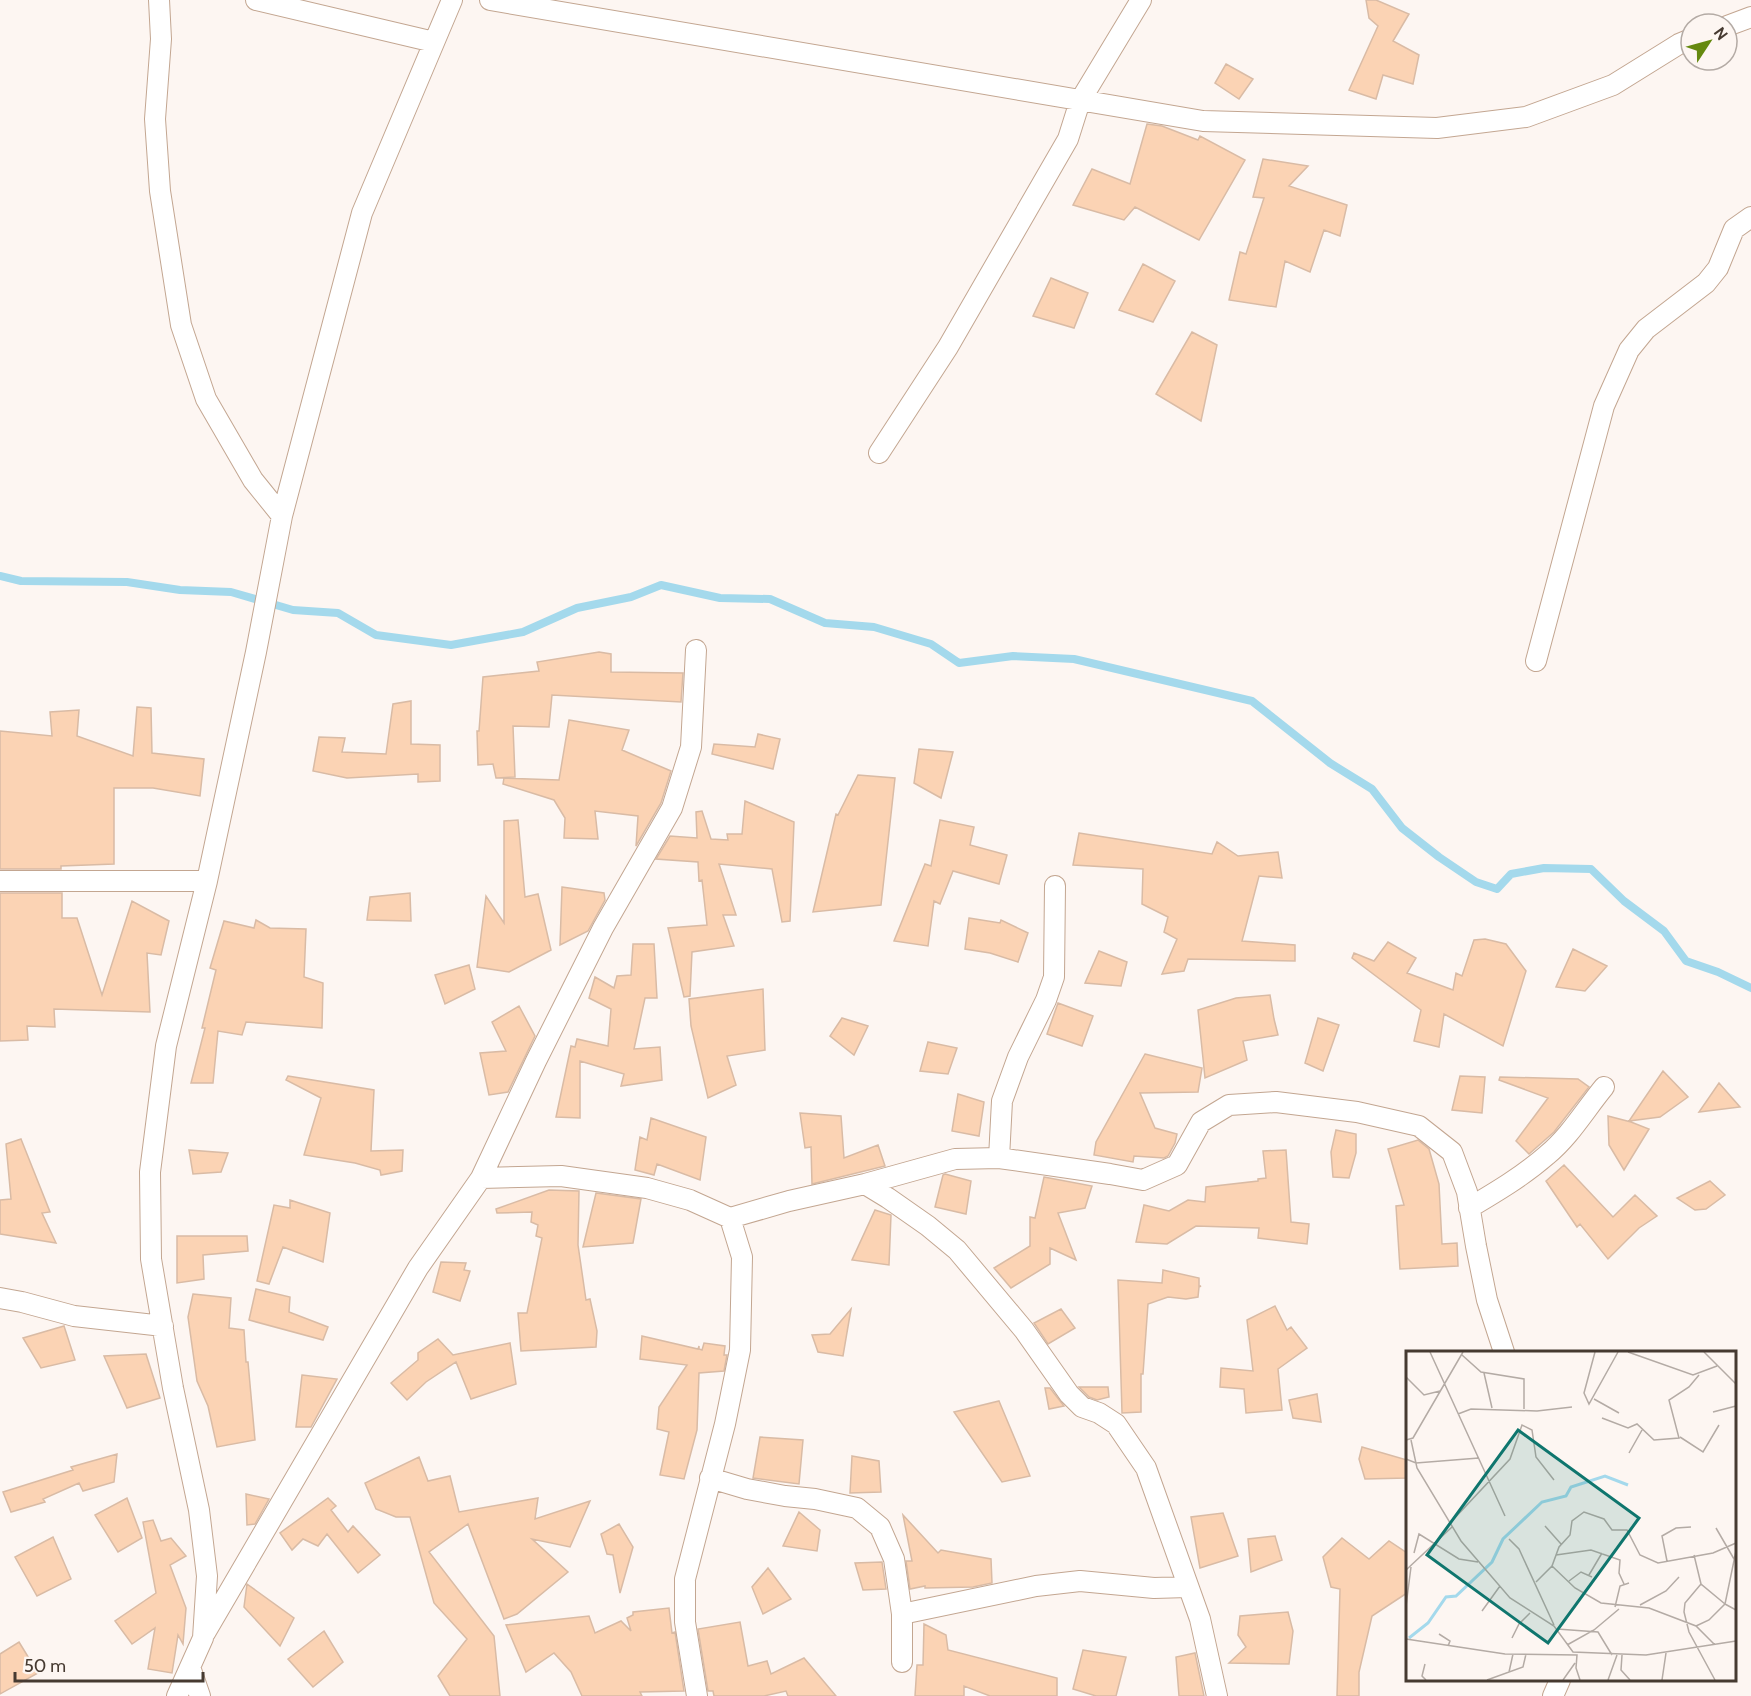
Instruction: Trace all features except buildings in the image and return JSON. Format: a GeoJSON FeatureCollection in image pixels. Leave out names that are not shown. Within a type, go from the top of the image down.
{"type":"FeatureCollection","features":[{"type":"Feature","properties":{"kind":"street"},"geometry":{"type":"LineString","coordinates":[[159,0],[161,39],[154,119],[160,191],[181,325],[206,399],[253,480],[282,516]]}},
{"type":"Feature","properties":{"kind":"street"},"geometry":{"type":"LineString","coordinates":[[256,0],[434,42]]}},
{"type":"Feature","properties":{"kind":"street"},"geometry":{"type":"LineString","coordinates":[[202,1638],[207,1576],[199,1510],[173,1388],[151,1259],[150,1172],[166,1046],[207,880],[256,652],[282,516],[362,213],[452,0]]}},
{"type":"Feature","properties":{"kind":"street"},"geometry":{"type":"LineString","coordinates":[[490,0],[1203,121],[1437,128],[1526,117],[1613,86],[1679,44]]}},
{"type":"Feature","properties":{"kind":"street"},"geometry":{"type":"LineString","coordinates":[[879,453],[948,347],[1068,139],[1080,100],[1141,0]]}},
{"type":"Feature","properties":{"kind":"street"},"geometry":{"type":"LineString","coordinates":[[1536,662],[1604,406],[1629,350],[1646,329],[1706,283],[1718,268],[1734,229],[1751,216]]}},
{"type":"Feature","properties":{"kind":"street"},"geometry":{"type":"LineString","coordinates":[[177,1696],[202,1638],[418,1268],[481,1178],[536,1061],[603,928],[672,808],[691,747],[696,650]]}},
{"type":"Feature","properties":{"kind":"street"},"geometry":{"type":"LineString","coordinates":[[0,881],[207,880]]}},
{"type":"Feature","properties":{"kind":"street"},"geometry":{"type":"LineString","coordinates":[[999,1158],[1002,1101],[1018,1057],[1046,1000],[1054,977],[1055,885]]}},
{"type":"Feature","properties":{"kind":"street"},"geometry":{"type":"LineString","coordinates":[[1469,1208],[1512,1182],[1548,1155],[1574,1127],[1604,1087]]}},
{"type":"Feature","properties":{"kind":"street"},"geometry":{"type":"LineString","coordinates":[[481,1178],[561,1176],[647,1188],[690,1200],[730,1218],[789,1201],[865,1184],[955,1158],[999,1158],[1143,1180],[1177,1165],[1201,1122],[1228,1105],[1276,1102],[1357,1112],[1419,1126],[1452,1152],[1467,1192],[1487,1300],[1503,1351]]}},
{"type":"Feature","properties":{"kind":"street"},"geometry":{"type":"LineString","coordinates":[[865,1184],[920,1220],[957,1250],[1024,1330],[1069,1394],[1082,1407],[1100,1413],[1116,1424],[1146,1468],[1152,1481],[1200,1619],[1217,1696]]}},
{"type":"Feature","properties":{"kind":"street"},"geometry":{"type":"LineString","coordinates":[[697,1696],[685,1622],[685,1579],[725,1424],[740,1350],[742,1257],[730,1218]]}},
{"type":"Feature","properties":{"kind":"street"},"geometry":{"type":"LineString","coordinates":[[0,1298],[74,1316],[163,1326]]}},
{"type":"Feature","properties":{"kind":"street"},"geometry":{"type":"LineString","coordinates":[[710,1478],[747,1489],[857,1508],[880,1527],[894,1559],[902,1614],[902,1662]]}},
{"type":"Feature","properties":{"kind":"street"},"geometry":{"type":"LineString","coordinates":[[902,1614],[1036,1586],[1080,1581],[1154,1588],[1188,1587]]}},
{"type":"Feature","properties":{"kind":"street"},"geometry":{"type":"LineString","coordinates":[[190,1666],[200,1696]]}},
{"type":"Feature","properties":{"kind":"street"},"geometry":{"type":"LineString","coordinates":[[1552,1696],[1560,1681]]}},
{"type":"Feature","properties":{"kind":"waterway"},"geometry":{"type":"LineString","coordinates":[[0,576],[21,581],[127,582],[180,590],[231,592],[293,610],[338,613],[376,635],[451,645],[523,632],[577,608],[631,597],[661,585],[720,598],[770,599],[825,623],[874,627],[931,644],[959,663],[1013,656],[1074,659],[1252,701],[1330,763],[1372,789],[1402,828],[1476,882],[1497,889],[1511,874],[1544,868],[1591,869],[1624,901],[1664,931],[1686,961],[1718,972],[1751,988]]}}]}
